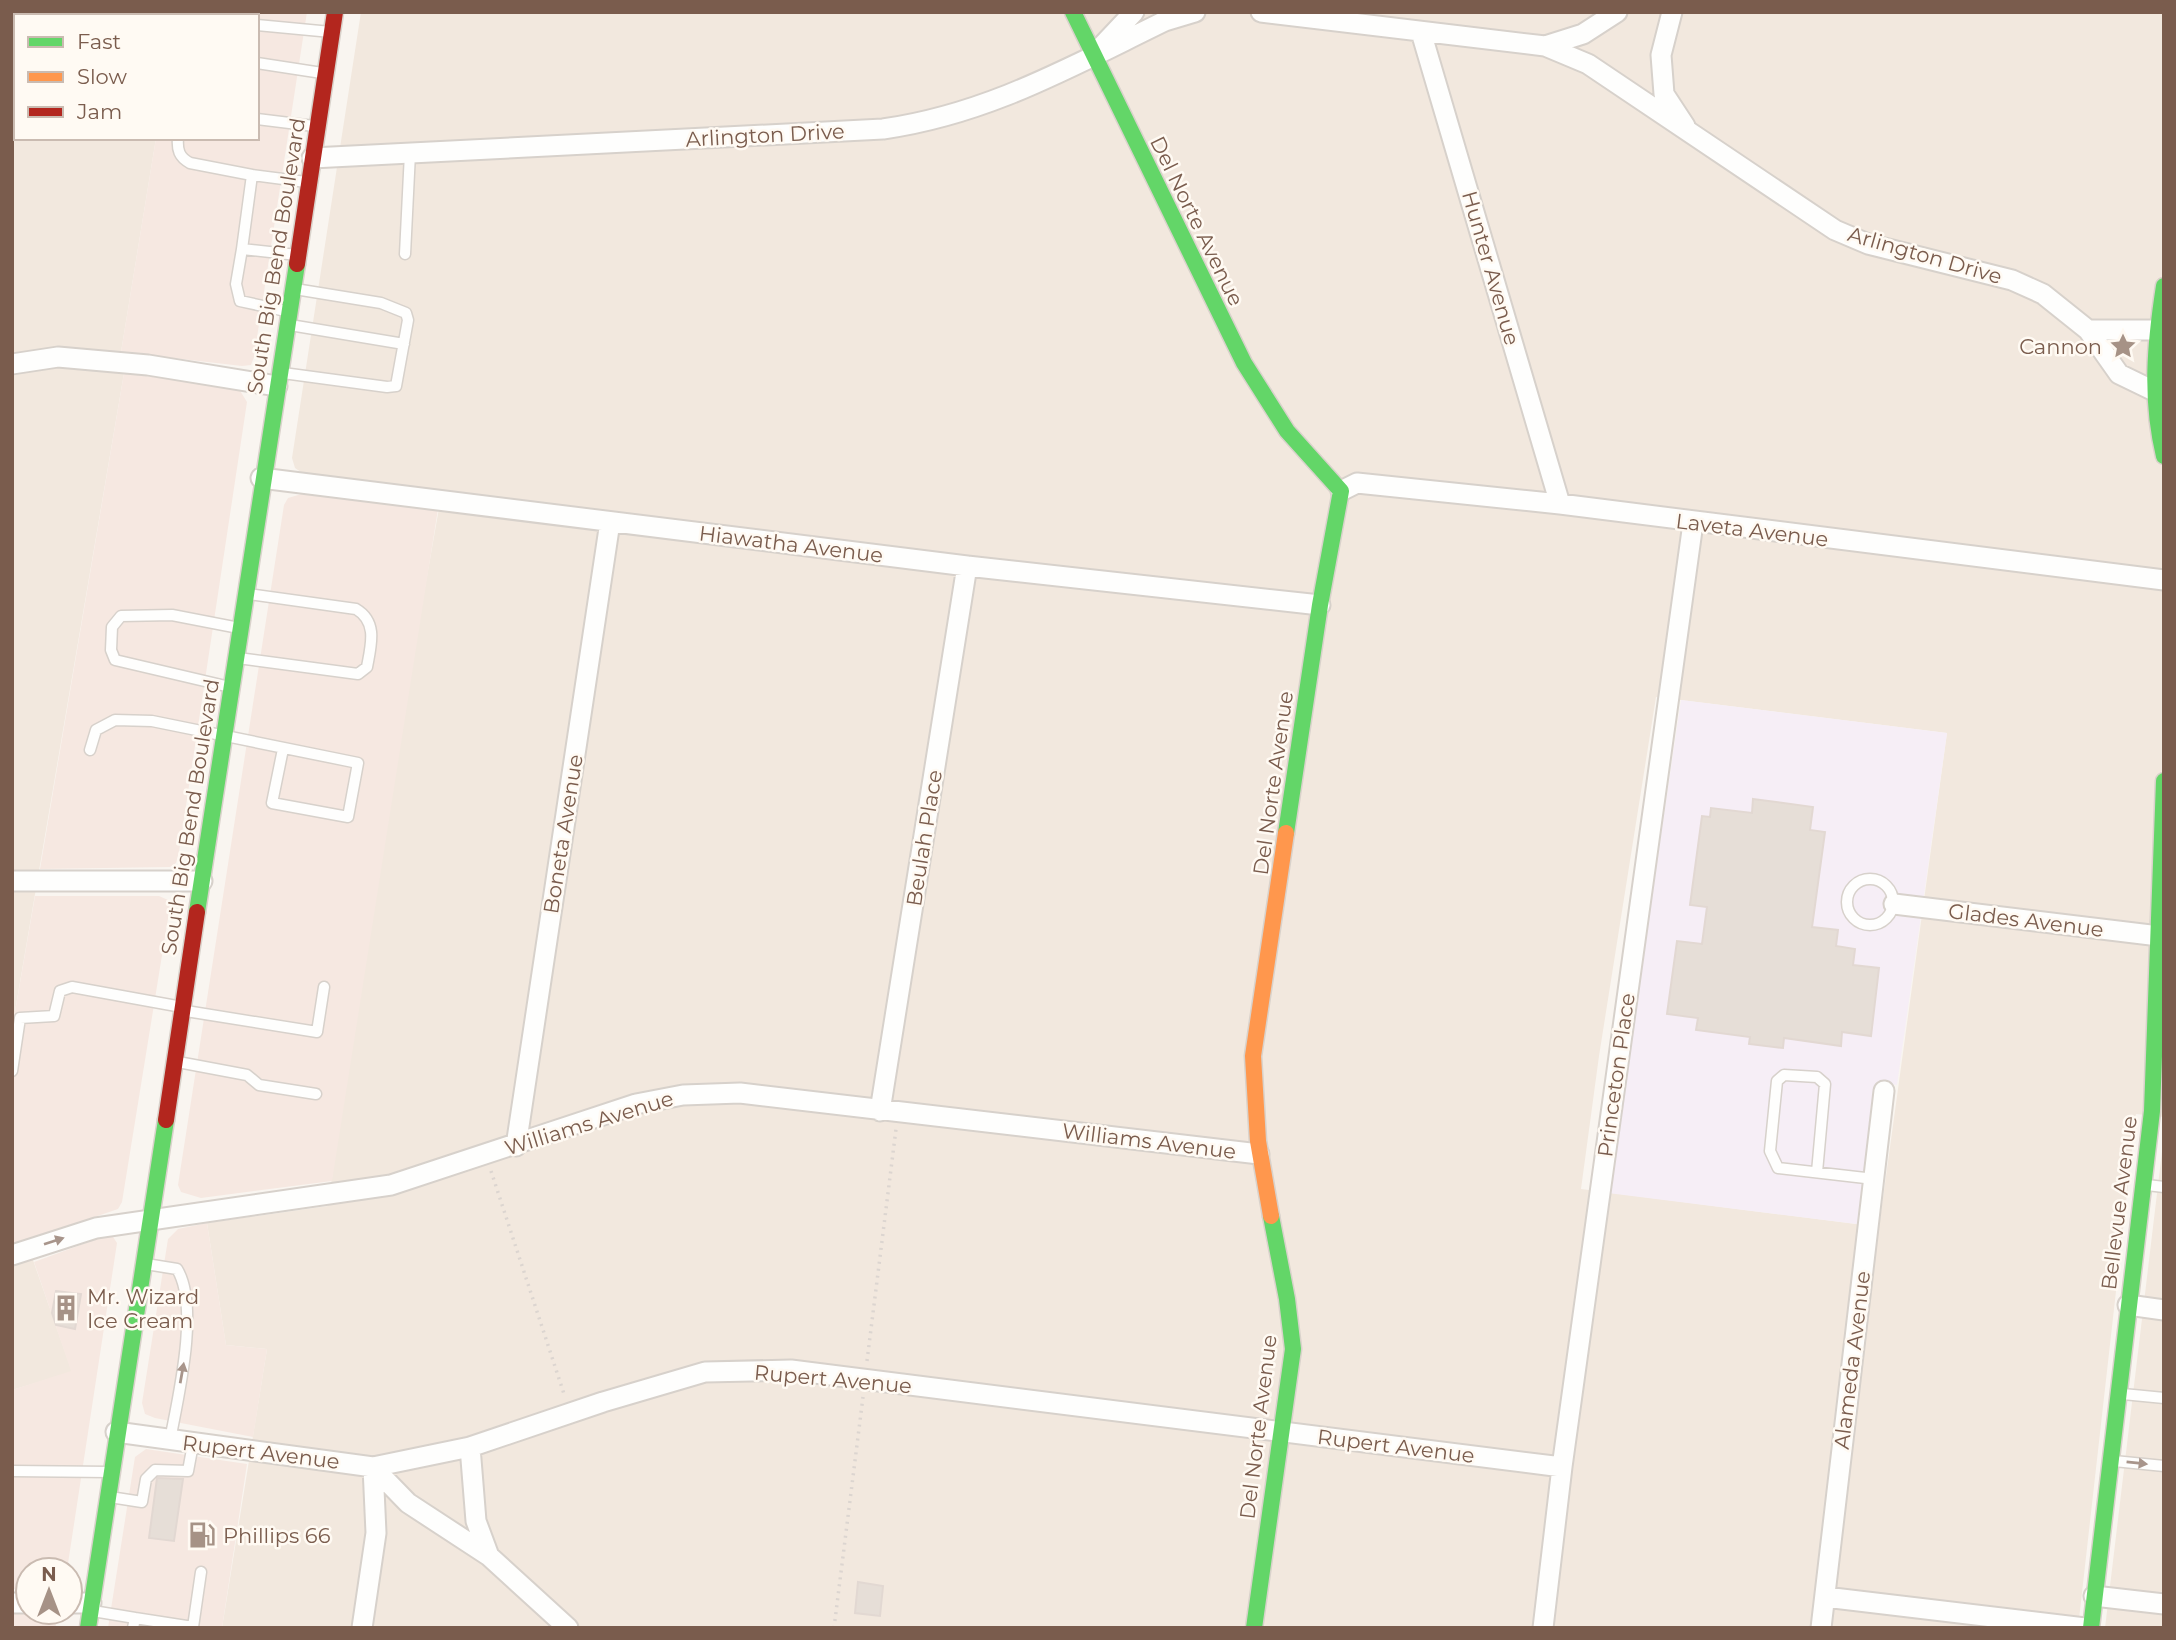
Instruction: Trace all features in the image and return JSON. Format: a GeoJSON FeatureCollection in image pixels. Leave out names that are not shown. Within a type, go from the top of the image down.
{"type":"FeatureCollection","features":[{"type":"Feature","properties":{"kind":"street","name":"South Big Bend Boulevard"},"geometry":{"type":"LineString","coordinates":[[88,1628],[261,478],[335,12]]}},
{"type":"Feature","properties":{"kind":"street","name":"Del Norte Avenue"},"geometry":{"type":"LineString","coordinates":[[1073,12],[1092,56],[1244,363],[1275,418],[1319,471],[1341,491],[1320,605],[1253,1056],[1253,1100],[1259,1154],[1291,1308],[1293,1349],[1279,1432],[1254,1628]]}},
{"type":"Feature","properties":{"kind":"street"},"geometry":{"type":"LineString","coordinates":[[1092,56],[1134,12]]}},
{"type":"Feature","properties":{"kind":"street","name":"Arlington Drive"},"geometry":{"type":"LineString","coordinates":[[313,158],[883,129],[928,123],[971,111],[1165,21],[1195,12]]}},
{"type":"Feature","properties":{"kind":"street","name":"Arlington Drive"},"geometry":{"type":"LineString","coordinates":[[1261,12],[1545,46],[1588,64],[1835,230],[1868,244],[2012,279],[2043,294],[2088,330],[2119,374],[2152,390]]}},
{"type":"Feature","properties":{"kind":"street"},"geometry":{"type":"LineString","coordinates":[[1545,46],[1583,34],[1617,12]]}},
{"type":"Feature","properties":{"kind":"street","name":"Arlington Drive"},"geometry":{"type":"LineString","coordinates":[[1672,12],[1661,55],[1664,94],[1690,135]]}},
{"type":"Feature","properties":{"kind":"street","name":"Hunter Avenue"},"geometry":{"type":"LineString","coordinates":[[1421,32],[1560,505]]}},
{"type":"Feature","properties":{"kind":"street"},"geometry":{"type":"LineString","coordinates":[[2164,286],[2152,390],[2154,419],[2164,456]]}},
{"type":"Feature","properties":{"kind":"street"},"geometry":{"type":"LineString","coordinates":[[2088,330],[2159,330]]}},
{"type":"Feature","properties":{"kind":"street"},"geometry":{"type":"LineString","coordinates":[[12,364],[58,357],[278,379]]}},
{"type":"Feature","properties":{"kind":"street","name":"Hiawatha Avenue"},"geometry":{"type":"LineString","coordinates":[[261,478],[967,566],[1320,605]]}},
{"type":"Feature","properties":{"kind":"street","name":"Laveta Avenue"},"geometry":{"type":"LineString","coordinates":[[1341,491],[1357,483],[1560,505],[2164,580]]}},
{"type":"Feature","properties":{"kind":"street","name":"Boneta Avenue"},"geometry":{"type":"LineString","coordinates":[[516,1146],[610,522]]}},
{"type":"Feature","properties":{"kind":"street","name":"Princeton Place"},"geometry":{"type":"LineString","coordinates":[[1543,1628],[1562,1467],[1693,523]]}},
{"type":"Feature","properties":{"kind":"street","name":"Beulah Place"},"geometry":{"type":"LineString","coordinates":[[880,1111],[967,566]]}},
{"type":"Feature","properties":{"kind":"street","name":"Bellevue Avenue"},"geometry":{"type":"LineString","coordinates":[[2091,1628],[2154,1084],[2164,781]]}},
{"type":"Feature","properties":{"kind":"street"},"geometry":{"type":"LineString","coordinates":[[12,881],[202,881]]}},
{"type":"Feature","properties":{"kind":"street","name":"Glades Avenue"},"geometry":{"type":"LineString","coordinates":[[1894,904],[2159,936]]}},
{"type":"Feature","properties":{"kind":"street","name":"Alameda Avenue"},"geometry":{"type":"LineString","coordinates":[[1821,1628],[1884,1091]]}},
{"type":"Feature","properties":{"kind":"street","name":"Williams Avenue"},"geometry":{"type":"LineString","coordinates":[[12,1255],[96,1228],[391,1185],[516,1146],[636,1104],[683,1095],[740,1093],[1259,1154]]}},
{"type":"Feature","properties":{"kind":"street"},"geometry":{"type":"LineString","coordinates":[[2128,1306],[2164,1310]]}},
{"type":"Feature","properties":{"kind":"street","name":"Rupert Avenue"},"geometry":{"type":"LineString","coordinates":[[116,1432],[373,1467],[471,1447],[705,1372],[791,1370],[1562,1467]]}},
{"type":"Feature","properties":{"kind":"street"},"geometry":{"type":"LineString","coordinates":[[471,1447],[476,1521],[489,1556]]}},
{"type":"Feature","properties":{"kind":"street"},"geometry":{"type":"LineString","coordinates":[[373,1467],[408,1503],[489,1556],[567,1626],[587,1628]]}},
{"type":"Feature","properties":{"kind":"street"},"geometry":{"type":"LineString","coordinates":[[362,1628],[376,1533],[373,1467]]}},
{"type":"Feature","properties":{"kind":"street"},"geometry":{"type":"LineString","coordinates":[[2094,1596],[2164,1604]]}},
{"type":"Feature","properties":{"kind":"street"},"geometry":{"type":"LineString","coordinates":[[1825,1597],[1978,1622],[2085,1628]]}},
{"type":"Feature","properties":{"kind":"street"},"geometry":{"type":"LineString","coordinates":[[84,1606],[91,1607]]}},
{"type":"Feature","properties":{"kind":"lane"},"geometry":{"type":"LineString","coordinates":[[259,25],[332,32]]}},
{"type":"Feature","properties":{"kind":"lane"},"geometry":{"type":"LineString","coordinates":[[259,63],[326,73]]}},
{"type":"Feature","properties":{"kind":"lane"},"geometry":{"type":"LineString","coordinates":[[259,119],[318,127]]}},
{"type":"Feature","properties":{"kind":"lane"},"geometry":{"type":"LineString","coordinates":[[178,140],[177,148],[182,159],[190,163],[309,183]]}},
{"type":"Feature","properties":{"kind":"lane"},"geometry":{"type":"LineString","coordinates":[[405,254],[410,153]]}},
{"type":"Feature","properties":{"kind":"lane"},"geometry":{"type":"LineString","coordinates":[[252,175],[236,284],[240,301],[287,318],[404,344]]}},
{"type":"Feature","properties":{"kind":"lane"},"geometry":{"type":"LineString","coordinates":[[242,249],[297,255]]}},
{"type":"Feature","properties":{"kind":"lane"},"geometry":{"type":"LineString","coordinates":[[278,379],[396,386],[408,320],[406,313],[381,303],[292,289]]}},
{"type":"Feature","properties":{"kind":"lane"},"geometry":{"type":"LineString","coordinates":[[235,658],[358,674],[368,667],[371,649],[372,631],[369,620],[356,609],[244,594]]}},
{"type":"Feature","properties":{"kind":"lane"},"geometry":{"type":"LineString","coordinates":[[231,688],[115,660],[111,650],[112,627],[121,616],[172,615],[240,628]]}},
{"type":"Feature","properties":{"kind":"lane"},"geometry":{"type":"LineString","coordinates":[[90,750],[96,730],[115,720],[152,722],[358,763],[348,817],[272,803],[283,749]]}},
{"type":"Feature","properties":{"kind":"lane"},"geometry":{"type":"LineString","coordinates":[[1871,879],[1885,884],[1894,904],[1888,918],[1875,925],[1859,923],[1853,918],[1847,904],[1851,889],[1871,879]]}},
{"type":"Feature","properties":{"kind":"lane"},"geometry":{"type":"LineString","coordinates":[[12,1071],[20,1018],[54,1016],[60,991],[72,987],[317,1032],[324,987]]}},
{"type":"Feature","properties":{"kind":"lane"},"geometry":{"type":"LineString","coordinates":[[174,1061],[247,1075],[259,1085],[316,1094]]}},
{"type":"Feature","properties":{"kind":"lane"},"geometry":{"type":"LineString","coordinates":[[1817,1172],[1825,1084],[1817,1077],[1784,1075],[1777,1080],[1770,1151],[1778,1168],[1874,1179]]}},
{"type":"Feature","properties":{"kind":"lane"},"geometry":{"type":"LineString","coordinates":[[2143,1185],[2164,1187]]}},
{"type":"Feature","properties":{"kind":"lane"},"geometry":{"type":"LineString","coordinates":[[142,1263],[177,1269],[182,1276],[187,1315],[185,1361],[170,1440]]}},
{"type":"Feature","properties":{"kind":"lane"},"geometry":{"type":"LineString","coordinates":[[2118,1393],[2164,1398]]}},
{"type":"Feature","properties":{"kind":"lane"},"geometry":{"type":"LineString","coordinates":[[107,1496],[142,1502],[146,1479],[155,1470],[188,1471],[193,1444]]}},
{"type":"Feature","properties":{"kind":"lane"},"geometry":{"type":"LineString","coordinates":[[2110,1461],[2164,1466]]}},
{"type":"Feature","properties":{"kind":"lane"},"geometry":{"type":"LineString","coordinates":[[12,1471],[110,1472]]}},
{"type":"Feature","properties":{"kind":"lane"},"geometry":{"type":"LineString","coordinates":[[91,1607],[134,1623],[193,1627],[201,1572]]}},
{"type":"Feature","properties":{"kind":"path"},"geometry":{"type":"LineString","coordinates":[[491,1152],[490,1176],[571,1414]]}},
{"type":"Feature","properties":{"kind":"shaded area"},"geometry":{"type":"Polygon","coordinates":[[[307,12],[251,365],[121,352],[156,140],[259,140],[259,14],[176,14],[307,12]]]}},
{"type":"Feature","properties":{"kind":"shaded area"},"geometry":{"type":"Polygon","coordinates":[[[361,12],[2164,12],[2164,1117],[2136,1114],[2078,1628],[222,1628],[267,1349],[226,1345],[207,1223],[328,1206],[372,889],[442,491],[305,475],[295,468],[292,458],[361,12]],[[1656,697],[1599,1056],[1581,1189],[1879,1227],[1947,733],[1656,697]]]}},
{"type":"Feature","properties":{"kind":"shaded area"},"geometry":{"type":"Polygon","coordinates":[[[14,44],[14,140],[156,140],[121,352],[124,373],[12,1029],[14,44]]]}},
{"type":"Feature","properties":{"kind":"shaded area"},"geometry":{"type":"Polygon","coordinates":[[[124,373],[239,389],[247,402],[179,852],[176,863],[170,867],[40,869],[124,373]]]}},
{"type":"Feature","properties":{"kind":"shaded area"},"geometry":{"type":"Polygon","coordinates":[[[305,493],[438,509],[332,1181],[201,1198],[181,1192],[178,1185],[284,505],[288,498],[305,493]]]}},
{"type":"Feature","properties":{"kind":"shaded area"},"geometry":{"type":"Polygon","coordinates":[[[1681,700],[1947,733],[1897,1085],[1876,1082],[1857,1224],[1608,1193],[1681,700]]]}},
{"type":"Feature","properties":{"kind":"shaded area"},"geometry":{"type":"Polygon","coordinates":[[[35,896],[159,896],[168,900],[170,906],[122,1202],[118,1209],[12,1245],[12,1029],[35,896]]]}},
{"type":"Feature","properties":{"kind":"shaded area"},"geometry":{"type":"Polygon","coordinates":[[[2164,1135],[2164,1628],[2105,1628],[2164,1135]]]}},
{"type":"Feature","properties":{"kind":"shaded area"},"geometry":{"type":"Polygon","coordinates":[[[207,1223],[226,1345],[267,1349],[253,1437],[155,1418],[145,1414],[142,1403],[168,1239],[178,1229],[207,1223]]]}},
{"type":"Feature","properties":{"kind":"shaded area"},"geometry":{"type":"Polygon","coordinates":[[[105,1236],[113,1237],[117,1243],[69,1556],[14,1556],[12,1589],[12,1390],[71,1371],[34,1262],[105,1236]]]}},
{"type":"Feature","properties":{"kind":"shaded area"},"geometry":{"type":"Polygon","coordinates":[[[26,1240],[72,1372],[12,1390],[12,1245],[26,1240]]]}},
{"type":"Feature","properties":{"kind":"shaded area"},"geometry":{"type":"Polygon","coordinates":[[[146,1449],[247,1464],[222,1628],[108,1628],[135,1457],[146,1449]]]}},
{"type":"Feature","properties":{"kind":"shaded area"},"geometry":{"type":"Polygon","coordinates":[[[14,1612],[14,1626],[56,1628],[12,1628],[14,1612]]]}},
{"type":"Feature","properties":{"kind":"building"},"geometry":{"type":"Polygon","coordinates":[[[1753,799],[1813,807],[1810,830],[1825,832],[1812,927],[1838,930],[1836,946],[1855,949],[1853,965],[1879,968],[1871,1036],[1842,1032],[1841,1046],[1784,1038],[1783,1048],[1749,1044],[1750,1037],[1696,1030],[1698,1018],[1667,1014],[1677,941],[1702,944],[1707,907],[1690,905],[1702,816],[1710,817],[1711,808],[1752,813],[1753,799]]]}},
{"type":"Feature","properties":{"kind":"building","name":"Mr. Wizard Ice Cream"},"geometry":{"type":"Polygon","coordinates":[[[56,1291],[81,1294],[75,1329],[56,1325],[52,1313],[56,1291]]]}},
{"type":"Feature","properties":{"kind":"building"},"geometry":{"type":"Polygon","coordinates":[[[157,1478],[183,1479],[174,1541],[149,1538],[157,1478]]]}},
{"type":"Feature","properties":{"kind":"building"},"geometry":{"type":"Polygon","coordinates":[[[858,1582],[883,1586],[880,1616],[855,1613],[858,1582]]]}},
{"type":"Feature","properties":{"kind":"traffic: fast"},"geometry":{"type":"LineString","coordinates":[[1073,12],[1244,363],[1287,431],[1341,491],[1320,605],[1286,833]]}},
{"type":"Feature","properties":{"kind":"traffic: fast"},"geometry":{"type":"LineString","coordinates":[[197,912],[297,264]]}},
{"type":"Feature","properties":{"kind":"traffic: fast"},"geometry":{"type":"LineString","coordinates":[[2164,286],[2155,371],[2157,413],[2164,456]]}},
{"type":"Feature","properties":{"kind":"traffic: fast"},"geometry":{"type":"LineString","coordinates":[[2091,1628],[2152,1111],[2164,781]]}},
{"type":"Feature","properties":{"kind":"traffic: fast"},"geometry":{"type":"LineString","coordinates":[[88,1628],[166,1120]]}},
{"type":"Feature","properties":{"kind":"traffic: fast"},"geometry":{"type":"LineString","coordinates":[[1254,1628],[1293,1349],[1287,1299],[1271,1216]]}},
{"type":"Feature","properties":{"kind":"traffic: slow"},"geometry":{"type":"LineString","coordinates":[[1271,1216],[1258,1141],[1253,1056],[1286,833]]}},
{"type":"Feature","properties":{"kind":"traffic: jam"},"geometry":{"type":"LineString","coordinates":[[297,264],[335,12]]}},
{"type":"Feature","properties":{"kind":"traffic: jam"},"geometry":{"type":"LineString","coordinates":[[166,1120],[197,912]]}},
{"type":"Feature","properties":{"kind":"place","name":"Cannon"},"geometry":{"type":"Point","coordinates":[2123,346]}},
{"type":"Feature","properties":{"kind":"place","name":"Mr. Wizard Ice Cream"},"geometry":{"type":"Point","coordinates":[66,1308]}},
{"type":"Feature","properties":{"kind":"place","name":"Phillips 66"},"geometry":{"type":"Point","coordinates":[202,1535]}}]}
